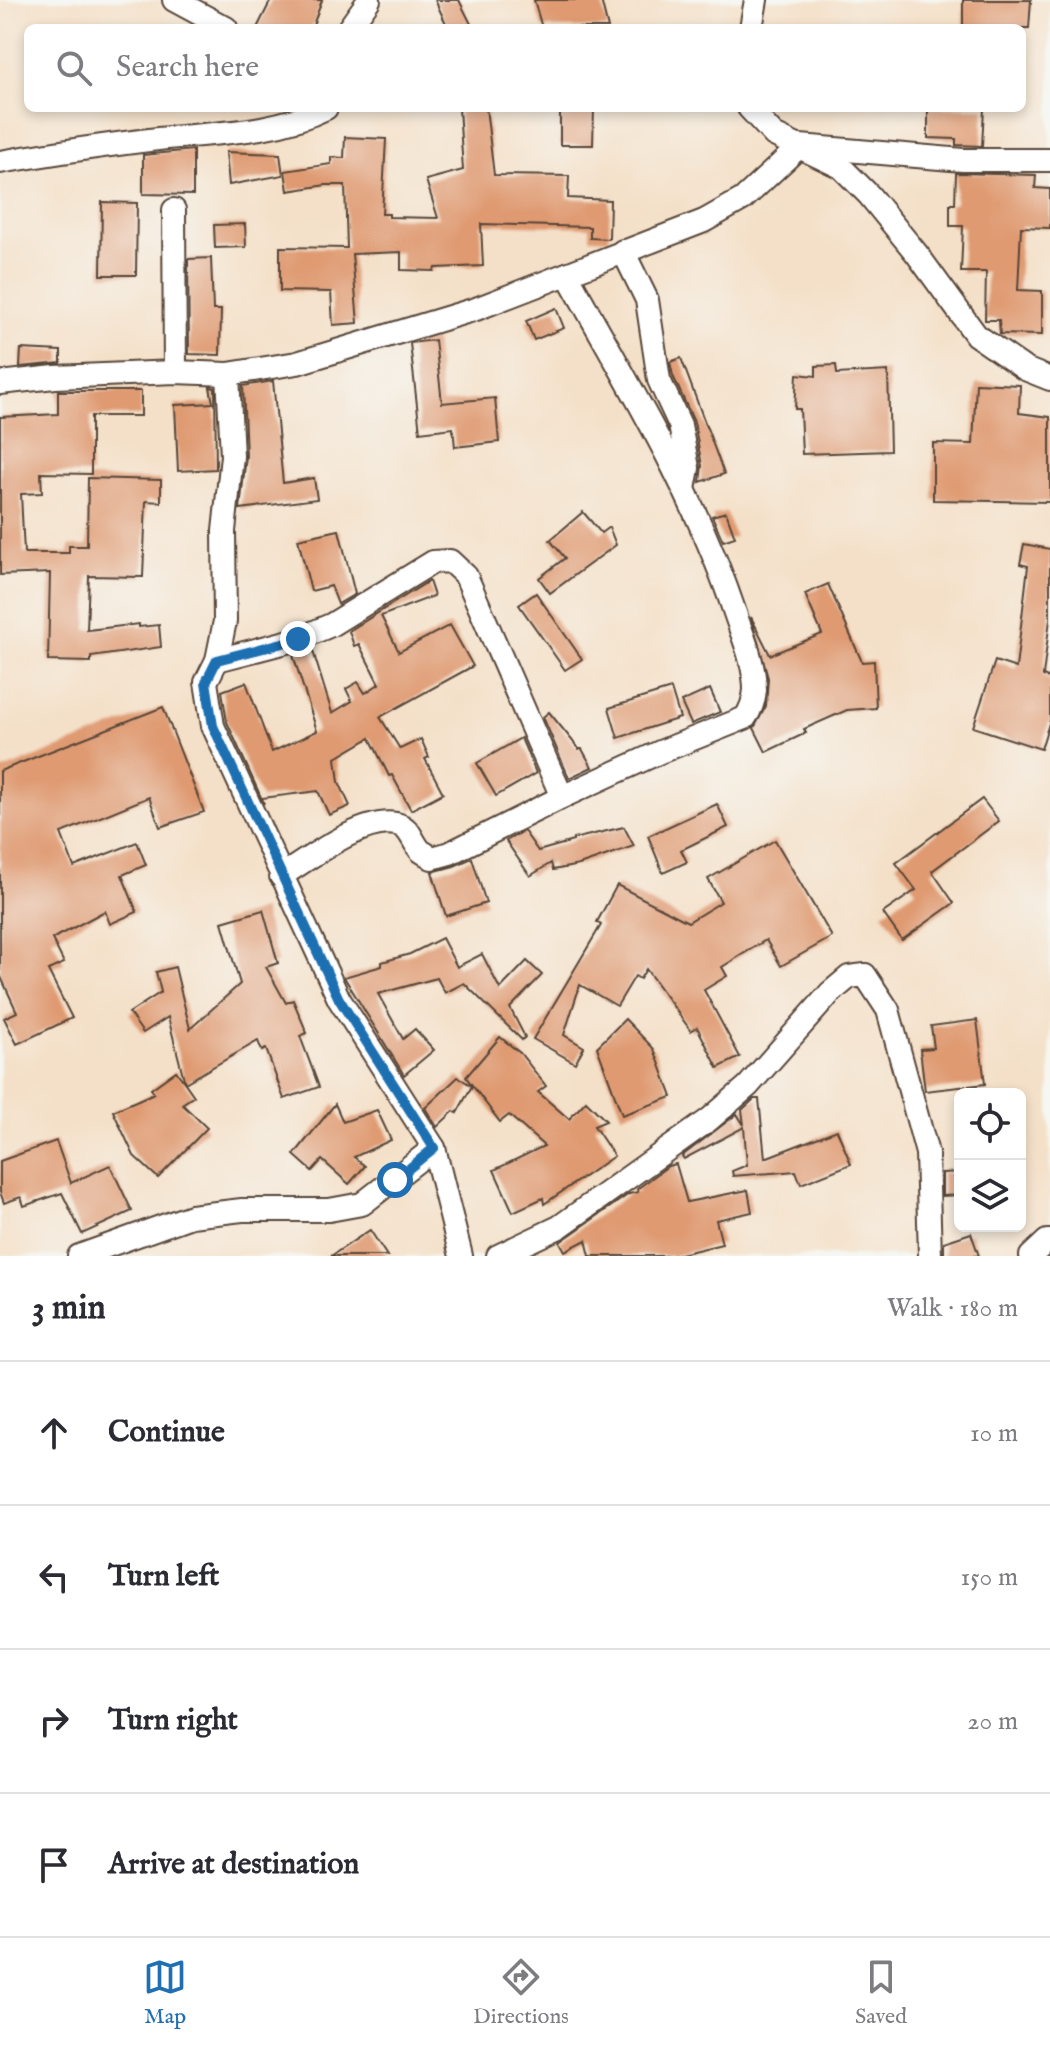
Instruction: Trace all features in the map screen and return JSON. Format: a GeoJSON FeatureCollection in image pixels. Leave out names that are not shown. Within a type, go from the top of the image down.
{"type":"FeatureCollection","features":[{"type":"Feature","properties":{"kind":"street"},"geometry":{"type":"LineString","coordinates":[[174,0],[219,24]]}},
{"type":"Feature","properties":{"kind":"street"},"geometry":{"type":"LineString","coordinates":[[352,24],[369,0]]}},
{"type":"Feature","properties":{"kind":"street"},"geometry":{"type":"LineString","coordinates":[[752,24],[756,0]]}},
{"type":"Feature","properties":{"kind":"street"},"geometry":{"type":"LineString","coordinates":[[0,162],[94,146],[271,127],[318,112]]}},
{"type":"Feature","properties":{"kind":"street"},"geometry":{"type":"LineString","coordinates":[[753,112],[774,135],[841,167],[869,195],[917,254],[976,335],[1025,369],[1050,379]]}},
{"type":"Feature","properties":{"kind":"street"},"geometry":{"type":"LineString","coordinates":[[0,383],[55,377],[175,372],[228,374],[297,363],[476,309],[704,221],[743,199],[800,146],[963,160],[1050,160]]}},
{"type":"Feature","properties":{"kind":"street"},"geometry":{"type":"LineString","coordinates":[[174,210],[175,372]]}},
{"type":"Feature","properties":{"kind":"street"},"geometry":{"type":"LineString","coordinates":[[623,251],[647,300],[659,380],[680,425],[688,468],[684,489]]}},
{"type":"Feature","properties":{"kind":"street"},"geometry":{"type":"LineString","coordinates":[[281,876],[357,831],[373,826],[397,824],[410,832],[422,852],[432,858],[441,855],[660,752],[745,718],[752,709],[755,689],[750,658],[709,541],[567,274]]}},
{"type":"Feature","properties":{"kind":"street"},"geometry":{"type":"LineString","coordinates":[[228,374],[232,456],[224,531],[225,621],[217,660],[206,682],[213,726],[339,999],[434,1148],[461,1256]]}},
{"type":"Feature","properties":{"kind":"street"},"geometry":{"type":"LineString","coordinates":[[217,660],[298,639],[331,625],[433,562],[450,561],[466,576],[562,797]]}},
{"type":"Feature","properties":{"kind":"street"},"geometry":{"type":"LineString","coordinates":[[498,1256],[559,1227],[710,1119],[748,1086],[830,993],[849,977],[865,975],[888,1010],[919,1118],[927,1153],[930,1256]]}},
{"type":"Feature","properties":{"kind":"street"},"geometry":{"type":"LineString","coordinates":[[79,1256],[191,1216],[242,1210],[329,1210],[362,1204],[434,1148]]}},
{"type":"Feature","properties":{"kind":"street"},"geometry":{"type":"LineString","coordinates":[[1031,1256],[1050,1241]]}},
{"type":"Feature","properties":{"kind":"building"},"geometry":{"type":"Polygon","coordinates":[[[271,0],[322,0],[313,24],[259,24],[271,0]]]}},
{"type":"Feature","properties":{"kind":"building"},"geometry":{"type":"Polygon","coordinates":[[[435,0],[459,0],[471,24],[446,24],[435,0]]]}},
{"type":"Feature","properties":{"kind":"building"},"geometry":{"type":"Polygon","coordinates":[[[534,0],[601,0],[607,24],[541,24],[534,0]]]}},
{"type":"Feature","properties":{"kind":"building"},"geometry":{"type":"Polygon","coordinates":[[[963,0],[1031,0],[1029,28],[1026,24],[963,24],[963,0]]]}},
{"type":"Feature","properties":{"kind":"building"},"geometry":{"type":"Polygon","coordinates":[[[459,112],[486,112],[494,175],[569,176],[568,198],[610,200],[609,239],[590,238],[590,227],[481,224],[483,266],[435,268],[434,271],[401,270],[401,252],[352,254],[358,323],[333,325],[331,292],[280,291],[280,247],[347,248],[345,185],[288,191],[285,171],[331,164],[331,157],[344,158],[345,137],[386,139],[382,214],[389,214],[389,217],[438,218],[426,180],[463,170],[459,112]]]}},
{"type":"Feature","properties":{"kind":"building"},"geometry":{"type":"Polygon","coordinates":[[[560,112],[594,112],[593,145],[560,145],[560,112]]]}},
{"type":"Feature","properties":{"kind":"building"},"geometry":{"type":"Polygon","coordinates":[[[928,112],[984,112],[982,146],[956,145],[956,139],[928,138],[928,112]]]}},
{"type":"Feature","properties":{"kind":"building"},"geometry":{"type":"Polygon","coordinates":[[[193,150],[193,195],[143,194],[143,155],[193,150]]]}},
{"type":"Feature","properties":{"kind":"building"},"geometry":{"type":"Polygon","coordinates":[[[226,152],[280,154],[283,175],[229,185],[226,152]]]}},
{"type":"Feature","properties":{"kind":"building"},"geometry":{"type":"Polygon","coordinates":[[[956,173],[1036,175],[1035,188],[1050,189],[1050,228],[1021,227],[1018,290],[1042,291],[1042,335],[1000,334],[999,320],[985,320],[986,272],[961,272],[963,226],[950,226],[950,204],[955,204],[956,173]]]}},
{"type":"Feature","properties":{"kind":"building"},"geometry":{"type":"Polygon","coordinates":[[[102,202],[137,203],[136,275],[101,275],[102,202]]]}},
{"type":"Feature","properties":{"kind":"building"},"geometry":{"type":"Polygon","coordinates":[[[245,224],[246,247],[215,248],[214,225],[245,224]]]}},
{"type":"Feature","properties":{"kind":"building"},"geometry":{"type":"Polygon","coordinates":[[[211,258],[213,310],[221,310],[220,355],[189,354],[188,259],[211,258]]]}},
{"type":"Feature","properties":{"kind":"building"},"geometry":{"type":"Polygon","coordinates":[[[556,308],[564,328],[534,340],[526,321],[556,308]]]}},
{"type":"Feature","properties":{"kind":"building"},"geometry":{"type":"Polygon","coordinates":[[[435,340],[442,403],[495,398],[499,442],[455,447],[453,428],[420,432],[410,343],[435,340]]]}},
{"type":"Feature","properties":{"kind":"building"},"geometry":{"type":"Polygon","coordinates":[[[21,349],[61,351],[61,363],[20,367],[21,349]]]}},
{"type":"Feature","properties":{"kind":"building"},"geometry":{"type":"Polygon","coordinates":[[[681,358],[724,474],[700,482],[702,466],[694,422],[673,376],[670,362],[681,358]]]}},
{"type":"Feature","properties":{"kind":"building"},"geometry":{"type":"Polygon","coordinates":[[[836,365],[837,374],[888,371],[890,451],[802,454],[800,409],[795,409],[797,374],[816,376],[816,366],[836,365]]]}},
{"type":"Feature","properties":{"kind":"building"},"geometry":{"type":"Polygon","coordinates":[[[273,381],[283,483],[314,478],[317,499],[240,509],[246,456],[243,386],[273,381]]]}},
{"type":"Feature","properties":{"kind":"building"},"geometry":{"type":"Polygon","coordinates":[[[976,383],[1020,385],[1019,413],[1050,417],[1050,502],[933,500],[933,443],[973,444],[976,383]]]}},
{"type":"Feature","properties":{"kind":"building"},"geometry":{"type":"Polygon","coordinates":[[[210,387],[215,388],[216,469],[178,471],[175,405],[213,403],[210,387]]]}},
{"type":"Feature","properties":{"kind":"building"},"geometry":{"type":"Polygon","coordinates":[[[58,391],[141,391],[141,416],[91,416],[91,474],[41,473],[42,493],[21,494],[24,553],[69,553],[69,546],[87,546],[88,478],[161,480],[161,502],[146,501],[143,577],[89,576],[87,630],[159,625],[161,647],[91,657],[91,662],[48,661],[50,573],[0,575],[0,417],[58,414],[58,391]]]}},
{"type":"Feature","properties":{"kind":"building"},"geometry":{"type":"Polygon","coordinates":[[[583,512],[601,533],[609,527],[616,545],[550,593],[539,578],[565,558],[550,540],[583,512]]]}},
{"type":"Feature","properties":{"kind":"building"},"geometry":{"type":"Polygon","coordinates":[[[726,512],[735,537],[723,541],[712,516],[726,512]]]}},
{"type":"Feature","properties":{"kind":"building"},"geometry":{"type":"Polygon","coordinates":[[[339,530],[355,594],[338,604],[331,586],[311,591],[298,539],[339,530]]]}},
{"type":"Feature","properties":{"kind":"building"},"geometry":{"type":"Polygon","coordinates":[[[1024,544],[1050,549],[1050,619],[1043,676],[1050,679],[1050,720],[1041,749],[973,727],[995,661],[1016,668],[1028,566],[1020,564],[1024,544]]]}},
{"type":"Feature","properties":{"kind":"building"},"geometry":{"type":"Polygon","coordinates":[[[429,581],[434,596],[381,616],[399,652],[450,625],[473,666],[380,717],[400,749],[421,739],[429,757],[425,759],[443,793],[411,810],[370,738],[336,758],[339,782],[350,806],[329,815],[318,791],[262,798],[264,804],[227,722],[222,691],[246,682],[272,752],[317,731],[293,655],[312,648],[332,713],[352,701],[346,689],[358,682],[365,693],[379,684],[359,644],[354,646],[349,631],[429,581]]]}},
{"type":"Feature","properties":{"kind":"building"},"geometry":{"type":"Polygon","coordinates":[[[828,584],[862,662],[874,661],[876,708],[847,710],[804,729],[806,733],[766,752],[754,728],[766,706],[768,678],[751,617],[770,655],[822,634],[805,594],[828,584]]]}},
{"type":"Feature","properties":{"kind":"building"},"geometry":{"type":"Polygon","coordinates":[[[536,593],[582,659],[565,670],[519,605],[536,593]]]}},
{"type":"Feature","properties":{"kind":"building"},"geometry":{"type":"Polygon","coordinates":[[[671,689],[680,718],[618,738],[609,708],[671,689]]]}},
{"type":"Feature","properties":{"kind":"building"},"geometry":{"type":"Polygon","coordinates":[[[710,689],[720,712],[691,724],[681,702],[710,689]]]}},
{"type":"Feature","properties":{"kind":"building"},"geometry":{"type":"Polygon","coordinates":[[[163,707],[204,812],[160,827],[149,797],[61,833],[74,867],[137,842],[146,865],[122,875],[137,912],[110,924],[105,911],[52,939],[64,963],[48,970],[72,1018],[17,1044],[4,1018],[17,1012],[0,975],[0,771],[163,707]]]}},
{"type":"Feature","properties":{"kind":"building"},"geometry":{"type":"Polygon","coordinates":[[[549,712],[582,749],[592,767],[569,778],[543,717],[549,712]]]}},
{"type":"Feature","properties":{"kind":"building"},"geometry":{"type":"Polygon","coordinates":[[[521,738],[536,773],[496,796],[477,763],[521,738]]]}},
{"type":"Feature","properties":{"kind":"building"},"geometry":{"type":"Polygon","coordinates":[[[982,799],[999,821],[932,871],[954,903],[902,940],[883,913],[916,890],[896,863],[982,799]]]}},
{"type":"Feature","properties":{"kind":"building"},"geometry":{"type":"Polygon","coordinates":[[[717,804],[728,827],[681,850],[687,862],[663,873],[648,836],[717,804]]]}},
{"type":"Feature","properties":{"kind":"building"},"geometry":{"type":"Polygon","coordinates":[[[624,827],[634,846],[579,865],[553,870],[551,863],[530,876],[506,841],[524,831],[538,851],[624,827]]]}},
{"type":"Feature","properties":{"kind":"building"},"geometry":{"type":"Polygon","coordinates":[[[775,840],[832,937],[781,966],[766,940],[722,967],[727,976],[704,990],[740,1057],[718,1068],[697,1027],[691,1031],[646,969],[640,979],[635,976],[617,1006],[580,985],[564,1035],[584,1047],[575,1063],[533,1039],[601,925],[597,922],[617,885],[688,922],[721,902],[708,879],[775,840]]]}},
{"type":"Feature","properties":{"kind":"building"},"geometry":{"type":"Polygon","coordinates":[[[472,858],[486,903],[446,916],[432,872],[472,858]]]}},
{"type":"Feature","properties":{"kind":"building"},"geometry":{"type":"Polygon","coordinates":[[[263,910],[278,963],[266,967],[286,1003],[293,1000],[307,1033],[300,1036],[319,1087],[284,1099],[266,1049],[262,1051],[258,1041],[185,1083],[168,1017],[143,1033],[129,1013],[161,992],[156,972],[175,967],[190,1029],[240,984],[222,922],[263,910]]]}},
{"type":"Feature","properties":{"kind":"building"},"geometry":{"type":"Polygon","coordinates":[[[442,938],[457,967],[482,954],[500,989],[527,961],[542,975],[510,1008],[525,1037],[522,1040],[464,983],[445,993],[437,978],[378,994],[403,1039],[415,1029],[434,1050],[404,1075],[344,977],[382,966],[382,962],[410,954],[442,938]]]}},
{"type":"Feature","properties":{"kind":"building"},"geometry":{"type":"Polygon","coordinates":[[[625,1019],[654,1049],[672,1097],[622,1115],[597,1047],[625,1019]]]}},
{"type":"Feature","properties":{"kind":"building"},"geometry":{"type":"Polygon","coordinates":[[[977,1020],[985,1084],[925,1091],[920,1049],[934,1048],[931,1026],[977,1020]]]}},
{"type":"Feature","properties":{"kind":"building"},"geometry":{"type":"Polygon","coordinates":[[[500,1037],[520,1053],[546,1086],[538,1092],[569,1119],[586,1101],[606,1121],[594,1126],[614,1156],[544,1204],[543,1198],[513,1212],[494,1170],[544,1146],[509,1115],[500,1122],[466,1077],[500,1037]]]}},
{"type":"Feature","properties":{"kind":"building"},"geometry":{"type":"Polygon","coordinates":[[[176,1071],[194,1096],[182,1104],[207,1128],[158,1178],[134,1156],[113,1111],[154,1093],[151,1089],[176,1071]]]}},
{"type":"Feature","properties":{"kind":"building"},"geometry":{"type":"Polygon","coordinates":[[[458,1077],[472,1086],[457,1113],[454,1111],[437,1127],[425,1108],[458,1077]]]}},
{"type":"Feature","properties":{"kind":"building"},"geometry":{"type":"Polygon","coordinates":[[[754,1099],[759,1099],[765,1158],[837,1130],[851,1164],[801,1184],[796,1171],[733,1176],[732,1171],[747,1165],[744,1127],[684,1159],[682,1156],[737,1114],[744,1125],[742,1110],[754,1099]]]}},
{"type":"Feature","properties":{"kind":"building"},"geometry":{"type":"Polygon","coordinates":[[[335,1104],[343,1122],[377,1110],[391,1140],[354,1157],[365,1166],[349,1184],[322,1160],[312,1171],[294,1155],[335,1104]]]}},
{"type":"Feature","properties":{"kind":"building"},"geometry":{"type":"Polygon","coordinates":[[[56,1141],[71,1183],[110,1165],[132,1211],[82,1234],[62,1193],[24,1206],[21,1197],[4,1203],[0,1192],[0,1161],[56,1141]]]}},
{"type":"Feature","properties":{"kind":"building"},"geometry":{"type":"Polygon","coordinates":[[[676,1164],[687,1202],[748,1190],[752,1212],[716,1220],[722,1244],[672,1256],[590,1256],[586,1240],[565,1251],[560,1242],[629,1194],[638,1192],[637,1189],[668,1166],[676,1164]]]}},
{"type":"Feature","properties":{"kind":"building"},"geometry":{"type":"Polygon","coordinates":[[[954,1172],[954,1195],[942,1196],[942,1173],[954,1172]]]}},
{"type":"Feature","properties":{"kind":"building"},"geometry":{"type":"Polygon","coordinates":[[[370,1230],[387,1256],[331,1256],[370,1230]]]}},
{"type":"Feature","properties":{"kind":"building"},"geometry":{"type":"Polygon","coordinates":[[[971,1233],[979,1256],[944,1256],[944,1242],[971,1233]]]}},
{"type":"Feature","properties":{"kind":"route"},"geometry":{"type":"LineString","coordinates":[[298,639],[217,660],[206,682],[213,726],[339,999],[434,1148],[395,1180]]}}]}
